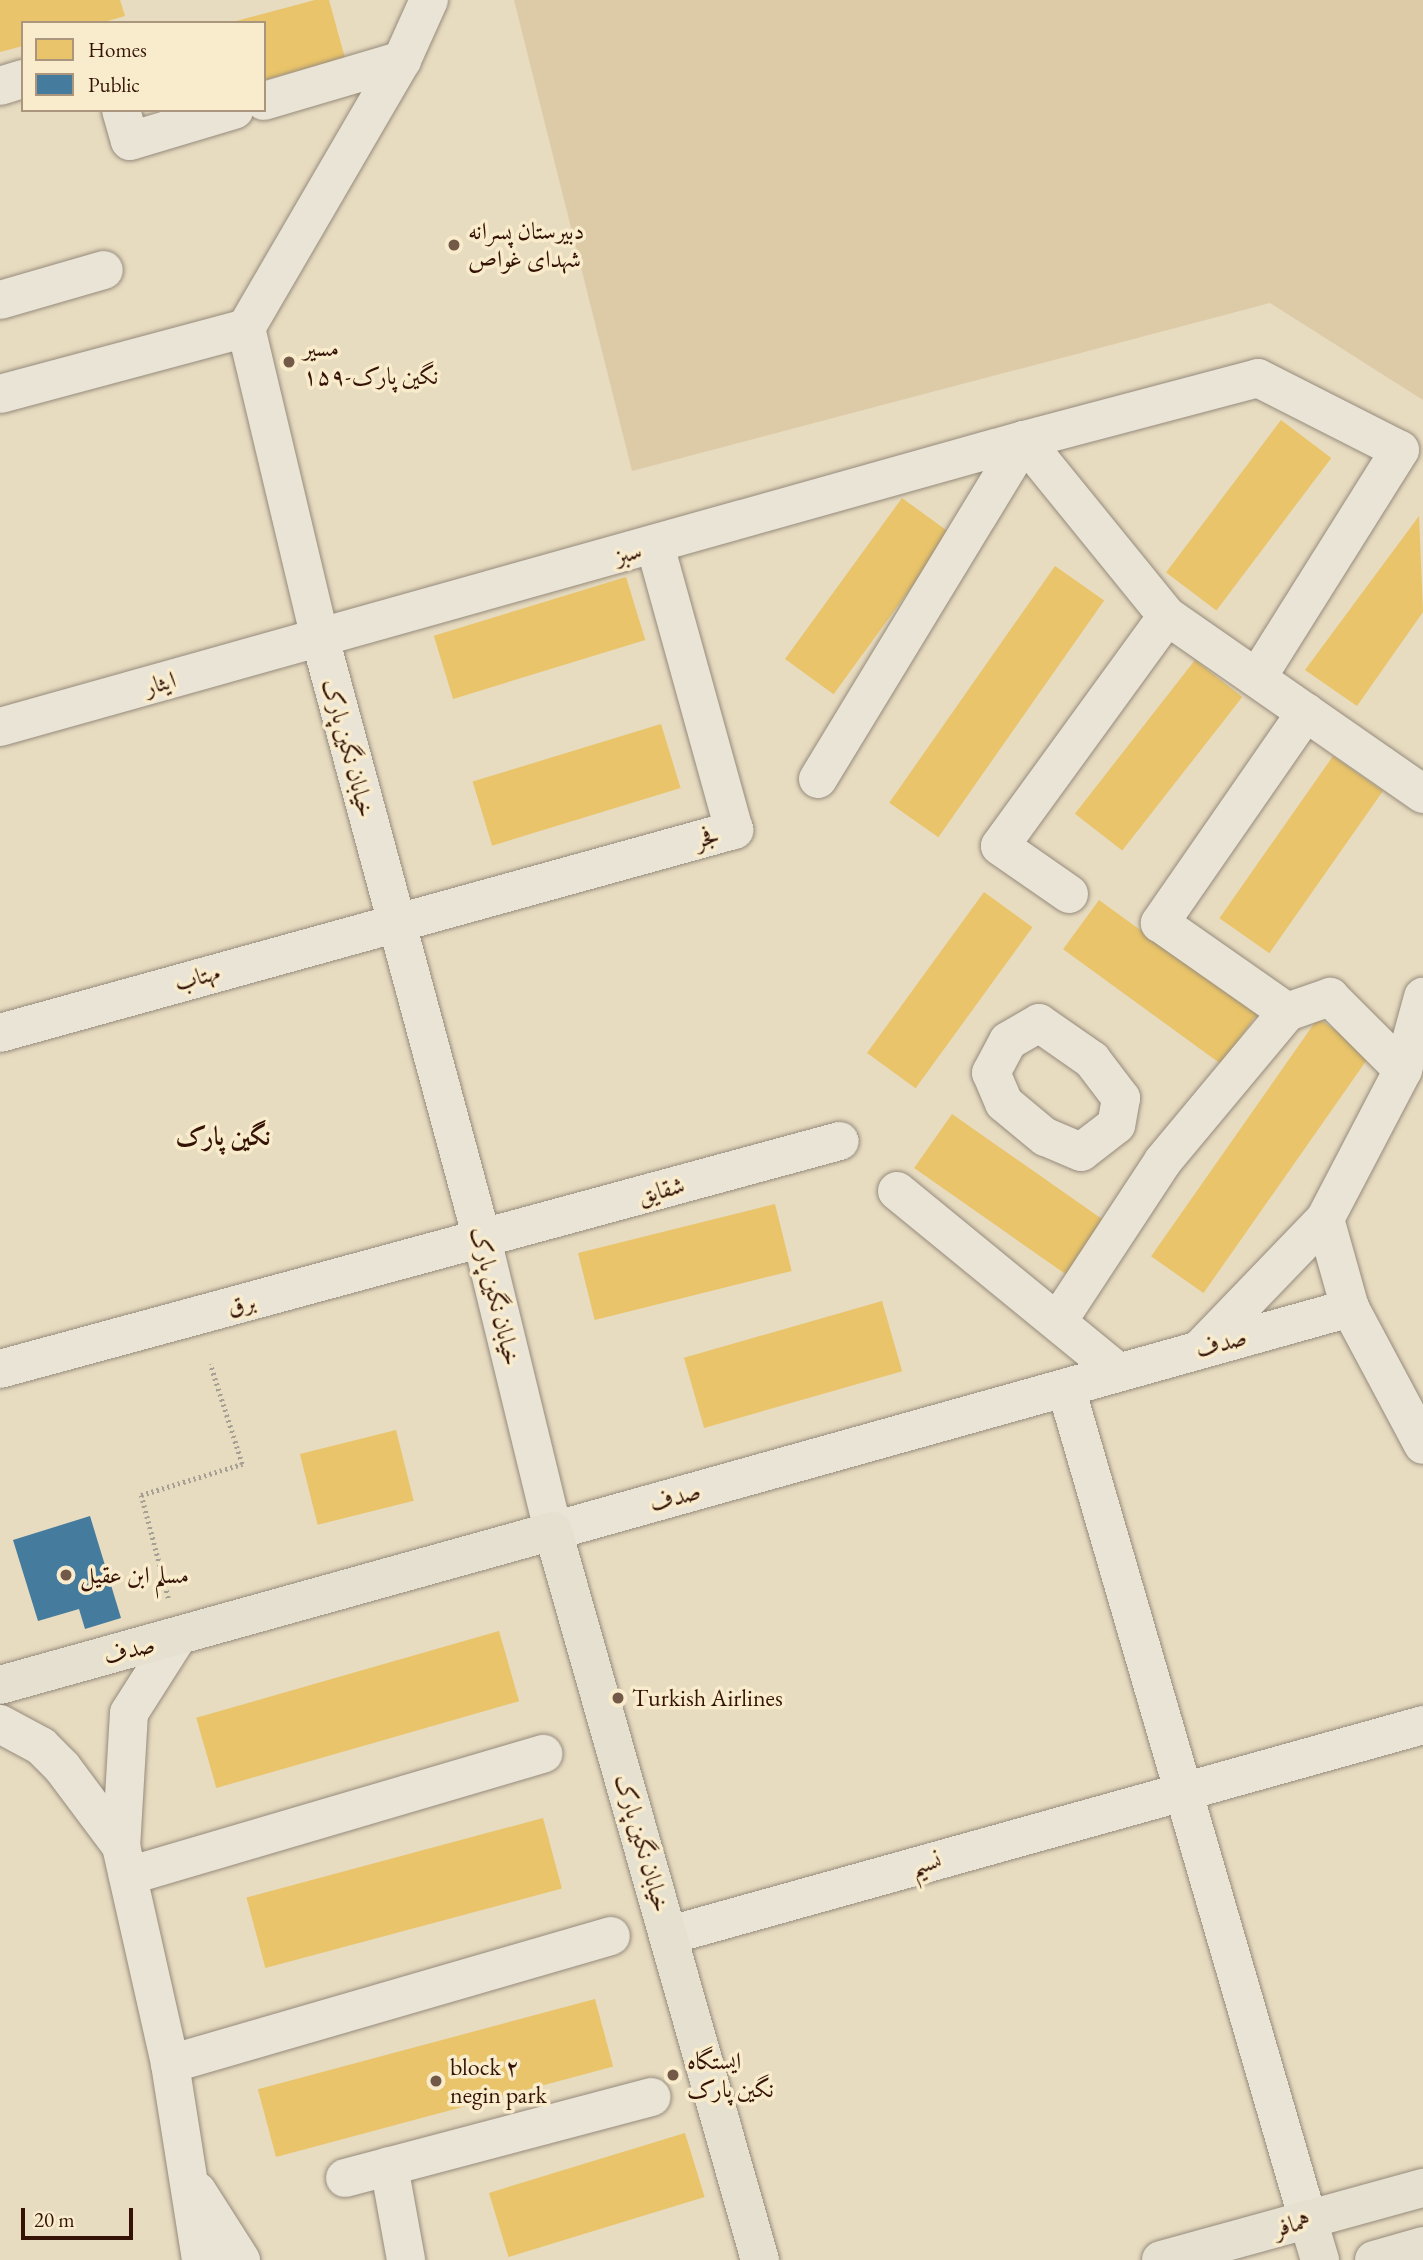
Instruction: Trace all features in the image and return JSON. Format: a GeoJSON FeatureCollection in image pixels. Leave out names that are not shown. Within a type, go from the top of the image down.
{"type":"FeatureCollection","features":[{"type":"Feature","properties":{"kind":"main road","name":"صدف"},"geometry":{"type":"LineString","coordinates":[[0,1685],[553,1531]]}},
{"type":"Feature","properties":{"kind":"main road","name":"خیابان نگین پارک"},"geometry":{"type":"LineString","coordinates":[[553,1531],[670,1935],[760,2260]]}},
{"type":"Feature","properties":{"kind":"main road","name":"همافر"},"geometry":{"type":"LineString","coordinates":[[1161,2260],[1423,2188]]}},
{"type":"Feature","properties":{"kind":"main road"},"geometry":{"type":"LineString","coordinates":[[1308,2220],[1320,2260]]}},
{"type":"Feature","properties":{"kind":"main road"},"geometry":{"type":"LineString","coordinates":[[1374,2260],[1423,2246]]}},
{"type":"Feature","properties":{"kind":"street"},"geometry":{"type":"LineString","coordinates":[[0,394],[247,328],[402,60],[429,0]]}},
{"type":"Feature","properties":{"kind":"street"},"geometry":{"type":"LineString","coordinates":[[266,100],[402,60]]}},
{"type":"Feature","properties":{"kind":"street"},"geometry":{"type":"LineString","coordinates":[[0,86],[21,80]]}},
{"type":"Feature","properties":{"kind":"street"},"geometry":{"type":"LineString","coordinates":[[122,112],[130,141],[227,112]]}},
{"type":"Feature","properties":{"kind":"street"},"geometry":{"type":"LineString","coordinates":[[0,300],[104,270]]}},
{"type":"Feature","properties":{"kind":"street","name":"خیابان نگین پارک"},"geometry":{"type":"LineString","coordinates":[[247,328],[320,638],[482,1239],[553,1531]]}},
{"type":"Feature","properties":{"kind":"street","name":"سبز"},"geometry":{"type":"LineString","coordinates":[[320,638],[935,464],[1258,378],[1411,460]]}},
{"type":"Feature","properties":{"kind":"street"},"geometry":{"type":"LineString","coordinates":[[818,779],[1024,440],[1167,616],[1423,793]]}},
{"type":"Feature","properties":{"kind":"street"},"geometry":{"type":"LineString","coordinates":[[1257,678],[1411,460]]}},
{"type":"Feature","properties":{"kind":"street","name":"فجر"},"geometry":{"type":"LineString","coordinates":[[395,921],[734,830],[656,545]]}},
{"type":"Feature","properties":{"kind":"street"},"geometry":{"type":"LineString","coordinates":[[1069,894],[1000,846],[1167,616]]}},
{"type":"Feature","properties":{"kind":"street","name":"ایثار"},"geometry":{"type":"LineString","coordinates":[[0,727],[320,638]]}},
{"type":"Feature","properties":{"kind":"street"},"geometry":{"type":"LineString","coordinates":[[1287,1012],[1160,923],[1306,712]]}},
{"type":"Feature","properties":{"kind":"street","name":"مهتاب"},"geometry":{"type":"LineString","coordinates":[[0,1034],[395,921]]}},
{"type":"Feature","properties":{"kind":"street"},"geometry":{"type":"LineString","coordinates":[[1058,1321],[1163,1161],[1287,1012],[1330,997],[1403,1070]]}},
{"type":"Feature","properties":{"kind":"street"},"geometry":{"type":"LineString","coordinates":[[1200,1349],[1325,1219],[1403,1070],[1423,997]]}},
{"type":"Feature","properties":{"kind":"street"},"geometry":{"type":"LineString","coordinates":[[1116,1125],[1163,1161]]}},
{"type":"Feature","properties":{"kind":"street","name":"شقایق"},"geometry":{"type":"LineString","coordinates":[[482,1239],[840,1141]]}},
{"type":"Feature","properties":{"kind":"street"},"geometry":{"type":"LineString","coordinates":[[897,1191],[1118,1372]]}},
{"type":"Feature","properties":{"kind":"street"},"geometry":{"type":"LineString","coordinates":[[1325,1219],[1350,1308],[1423,1445]]}},
{"type":"Feature","properties":{"kind":"street","name":"برق"},"geometry":{"type":"LineString","coordinates":[[0,1369],[482,1239]]}},
{"type":"Feature","properties":{"kind":"street","name":"صدف"},"geometry":{"type":"LineString","coordinates":[[553,1531],[1350,1308]]}},
{"type":"Feature","properties":{"kind":"street"},"geometry":{"type":"LineString","coordinates":[[1066,1388],[1308,2220]]}},
{"type":"Feature","properties":{"kind":"street"},"geometry":{"type":"LineString","coordinates":[[178,1636],[130,1713],[125,1861],[170,2064],[192,2182],[201,2260]]}},
{"type":"Feature","properties":{"kind":"street"},"geometry":{"type":"LineString","coordinates":[[0,1724],[41,1746],[62,1767],[125,1861]]}},
{"type":"Feature","properties":{"kind":"street","name":"نسیم"},"geometry":{"type":"LineString","coordinates":[[670,1935],[1423,1725]]}},
{"type":"Feature","properties":{"kind":"street"},"geometry":{"type":"LineString","coordinates":[[125,1861],[543,1754]]}},
{"type":"Feature","properties":{"kind":"street"},"geometry":{"type":"LineString","coordinates":[[170,2064],[611,1937]]}},
{"type":"Feature","properties":{"kind":"street"},"geometry":{"type":"LineString","coordinates":[[345,2178],[651,2097]]}},
{"type":"Feature","properties":{"kind":"street"},"geometry":{"type":"LineString","coordinates":[[389,2166],[407,2260]]}},
{"type":"Feature","properties":{"kind":"street"},"geometry":{"type":"LineString","coordinates":[[192,2182],[241,2260]]}},
{"type":"Feature","properties":{"kind":"path"},"geometry":{"type":"LineString","coordinates":[[178,1636],[141,1494],[242,1464],[210,1364]]}},
{"type":"Feature","properties":{"kind":"shaded area"},"geometry":{"type":"Polygon","coordinates":[[[514,0],[1423,0],[1423,400],[1270,303],[632,471],[514,0]]]}},
{"type":"Feature","properties":{"kind":"building: Homes"},"geometry":{"type":"Polygon","coordinates":[[[0,0],[120,0],[125,16],[108,21],[21,21],[21,47],[0,52],[0,0]]]}},
{"type":"Feature","properties":{"kind":"building: Homes"},"geometry":{"type":"Polygon","coordinates":[[[315,0],[329,0],[345,58],[266,79],[266,21],[236,21],[315,0]]]}},
{"type":"Feature","properties":{"kind":"building: Homes"},"geometry":{"type":"Polygon","coordinates":[[[1281,420],[1331,458],[1216,610],[1166,573],[1281,420]]]}},
{"type":"Feature","properties":{"kind":"building: Homes"},"geometry":{"type":"Polygon","coordinates":[[[902,498],[951,533],[834,694],[785,659],[902,498]]]}},
{"type":"Feature","properties":{"kind":"building: Homes"},"geometry":{"type":"Polygon","coordinates":[[[1419,516],[1423,612],[1357,706],[1305,670],[1419,516]]]}},
{"type":"Feature","properties":{"kind":"building: Homes"},"geometry":{"type":"Polygon","coordinates":[[[1055,566],[1104,600],[938,837],[889,803],[1055,566]]]}},
{"type":"Feature","properties":{"kind":"building: Homes"},"geometry":{"type":"Polygon","coordinates":[[[626,577],[645,640],[453,699],[434,636],[626,577]]]}},
{"type":"Feature","properties":{"kind":"building: Homes"},"geometry":{"type":"Polygon","coordinates":[[[1195,660],[1242,697],[1122,851],[1075,814],[1195,660]]]}},
{"type":"Feature","properties":{"kind":"building: Homes"},"geometry":{"type":"Polygon","coordinates":[[[661,724],[681,788],[492,846],[473,782],[661,724]]]}},
{"type":"Feature","properties":{"kind":"building: Homes"},"geometry":{"type":"Polygon","coordinates":[[[1333,756],[1383,791],[1269,953],[1219,918],[1333,756]]]}},
{"type":"Feature","properties":{"kind":"building: Homes"},"geometry":{"type":"Polygon","coordinates":[[[984,892],[1033,927],[916,1088],[867,1053],[984,892]]]}},
{"type":"Feature","properties":{"kind":"building: Homes"},"geometry":{"type":"Polygon","coordinates":[[[1099,900],[1257,1015],[1221,1064],[1063,949],[1099,900]]]}},
{"type":"Feature","properties":{"kind":"building: Homes"},"geometry":{"type":"Polygon","coordinates":[[[1318,1018],[1370,1055],[1204,1293],[1151,1256],[1318,1018]]]}},
{"type":"Feature","properties":{"kind":"building: Homes"},"geometry":{"type":"Polygon","coordinates":[[[952,1114],[1105,1221],[1067,1275],[914,1168],[952,1114]]]}},
{"type":"Feature","properties":{"kind":"building: Homes"},"geometry":{"type":"Polygon","coordinates":[[[775,1204],[792,1271],[595,1320],[578,1253],[775,1204]]]}},
{"type":"Feature","properties":{"kind":"building: Homes"},"geometry":{"type":"Polygon","coordinates":[[[882,1301],[902,1371],[704,1428],[684,1358],[882,1301]]]}},
{"type":"Feature","properties":{"kind":"building: Homes"},"geometry":{"type":"Polygon","coordinates":[[[396,1430],[414,1501],[318,1525],[300,1454],[396,1430]]]}},
{"type":"Feature","properties":{"kind":"building: Homes"},"geometry":{"type":"Polygon","coordinates":[[[499,1631],[519,1701],[216,1788],[196,1718],[499,1631]]]}},
{"type":"Feature","properties":{"kind":"building: Homes"},"geometry":{"type":"Polygon","coordinates":[[[543,1818],[562,1889],[265,1968],[246,1897],[543,1818]]]}},
{"type":"Feature","properties":{"kind":"building: Homes","name":"block ۲ negin park"},"geometry":{"type":"Polygon","coordinates":[[[595,1999],[613,2067],[276,2157],[258,2089],[595,1999]]]}},
{"type":"Feature","properties":{"kind":"building: Homes"},"geometry":{"type":"Polygon","coordinates":[[[685,2133],[705,2197],[509,2257],[489,2193],[685,2133]]]}},
{"type":"Feature","properties":{"kind":"building: Public","name":"مسلم ابن عقیل"},"geometry":{"type":"Polygon","coordinates":[[[90,1516],[121,1618],[85,1629],[79,1609],[38,1621],[13,1540],[90,1516]]]}},
{"type":"Feature","properties":{"kind":"place","name":"دبیرستان پسرانه شهدای غواص"},"geometry":{"type":"Point","coordinates":[454,245]}},
{"type":"Feature","properties":{"kind":"place","name":"مسیر ۱۵۹-نگین پارک"},"geometry":{"type":"Point","coordinates":[289,362]}},
{"type":"Feature","properties":{"kind":"place","name":"مسلم ابن عقیل"},"geometry":{"type":"Point","coordinates":[66,1575]}},
{"type":"Feature","properties":{"kind":"place","name":"Turkish Airlines"},"geometry":{"type":"Point","coordinates":[618,1698]}},
{"type":"Feature","properties":{"kind":"place","name":"ایستگاه نگین پارک"},"geometry":{"type":"Point","coordinates":[673,2075]}},
{"type":"Feature","properties":{"kind":"place","name":"block ۲ negin park"},"geometry":{"type":"Point","coordinates":[436,2081]}},
{"type":"Feature","properties":{"kind":"district","name":"نگین پارک"},"geometry":{"type":"Point","coordinates":[223,1137]}}]}
